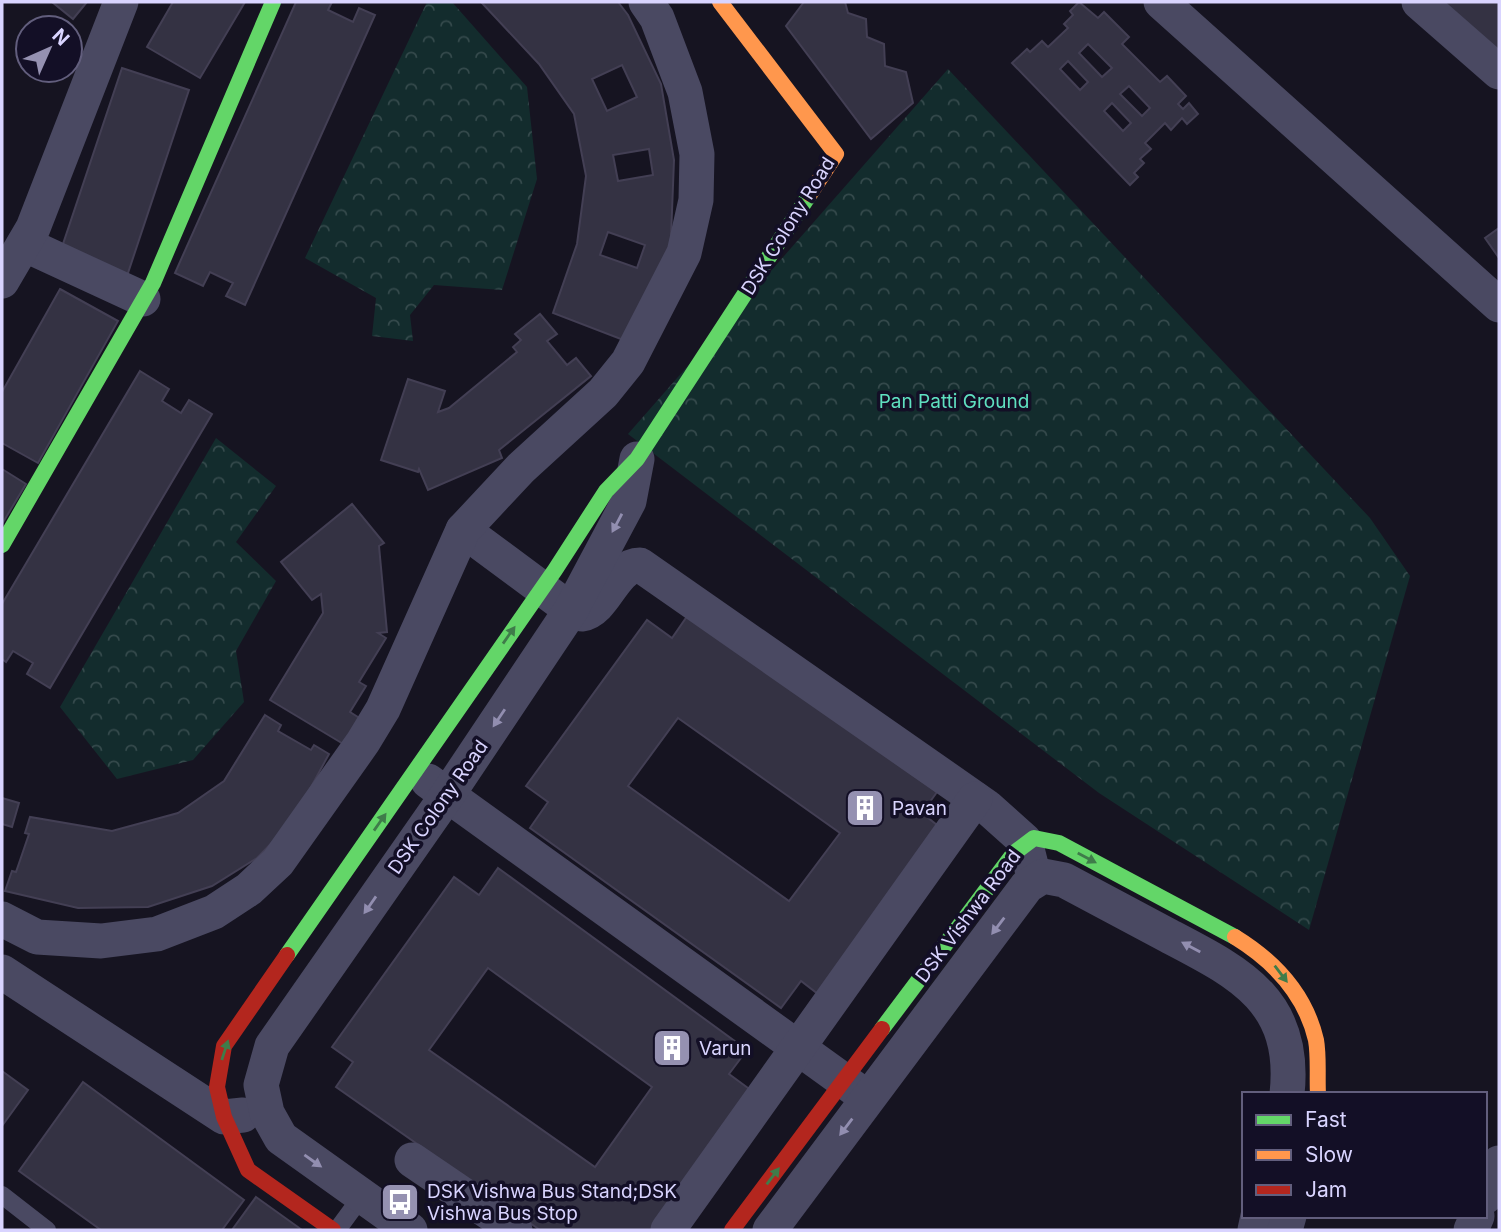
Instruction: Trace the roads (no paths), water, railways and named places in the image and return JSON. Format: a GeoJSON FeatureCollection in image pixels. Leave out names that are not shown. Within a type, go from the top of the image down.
{"type":"FeatureCollection","features":[{"type":"Feature","properties":{"kind":"street"},"geometry":{"type":"LineString","coordinates":[[2,281],[33,228],[121,2]]}},
{"type":"Feature","properties":{"kind":"street"},"geometry":{"type":"LineString","coordinates":[[2,545],[144,299],[273,2]]}},
{"type":"Feature","properties":{"kind":"street"},"geometry":{"type":"LineString","coordinates":[[2,919],[37,937],[101,941],[157,934],[214,912],[249,889],[278,862],[363,742],[383,709],[463,530],[521,468],[603,393],[628,362],[684,253],[696,200],[697,154],[685,92],[657,18],[646,2]]}},
{"type":"Feature","properties":{"kind":"street","name":"DSK Colony Road"},"geometry":{"type":"LineString","coordinates":[[224,1116],[217,1087],[224,1046],[606,491],[637,459],[836,154],[720,2]]}},
{"type":"Feature","properties":{"kind":"street"},"geometry":{"type":"LineString","coordinates":[[1161,2],[1499,305]]}},
{"type":"Feature","properties":{"kind":"street"},"geometry":{"type":"LineString","coordinates":[[1419,2],[1499,72]]}},
{"type":"Feature","properties":{"kind":"street"},"geometry":{"type":"LineString","coordinates":[[23,244],[144,299]]}},
{"type":"Feature","properties":{"kind":"street","name":"DSK Colony Road"},"geometry":{"type":"LineString","coordinates":[[267,1113],[261,1085],[272,1046],[448,794],[571,610],[629,501],[637,459]]}},
{"type":"Feature","properties":{"kind":"street"},"geometry":{"type":"LineString","coordinates":[[463,530],[571,610],[585,614],[626,570],[633,565],[639,565],[975,799],[1025,841],[1050,879],[1222,964],[1254,986],[1275,1014],[1286,1046],[1287,1092]]}},
{"type":"Feature","properties":{"kind":"street"},"geometry":{"type":"LineString","coordinates":[[415,772],[856,1089]]}},
{"type":"Feature","properties":{"kind":"street"},"geometry":{"type":"LineString","coordinates":[[668,1230],[796,1046],[975,799]]}},
{"type":"Feature","properties":{"kind":"street","name":"DSK Vishwa Road"},"geometry":{"type":"LineString","coordinates":[[770,1230],[856,1089],[1025,841],[1042,836],[1237,938],[1275,965],[1301,1000],[1316,1041],[1318,1092]]}},
{"type":"Feature","properties":{"kind":"street"},"geometry":{"type":"LineString","coordinates":[[1050,879],[1059,843]]}},
{"type":"Feature","properties":{"kind":"street","name":"DSK Vishwa Road"},"geometry":{"type":"LineString","coordinates":[[732,1230],[856,1089],[1050,879]]}},
{"type":"Feature","properties":{"kind":"street"},"geometry":{"type":"LineString","coordinates":[[2,972],[224,1116],[248,1170],[335,1230]]}},
{"type":"Feature","properties":{"kind":"street"},"geometry":{"type":"LineString","coordinates":[[224,1116],[267,1113],[281,1139],[410,1230]]}},
{"type":"Feature","properties":{"kind":"street"},"geometry":{"type":"LineString","coordinates":[[412,1160],[515,1230]]}},
{"type":"Feature","properties":{"kind":"street"},"geometry":{"type":"LineString","coordinates":[[1487,1192],[1499,1163]]}},
{"type":"Feature","properties":{"kind":"lane"},"geometry":{"type":"LineString","coordinates":[[2,1195],[47,1230]]}},
{"type":"Feature","properties":{"kind":"lane"},"geometry":{"type":"LineString","coordinates":[[335,1230],[362,1196]]}},
{"type":"Feature","properties":{"kind":"place","name":"Pavan"},"geometry":{"type":"Point","coordinates":[865,808]}},
{"type":"Feature","properties":{"kind":"place","name":"Varun"},"geometry":{"type":"Point","coordinates":[672,1048]}},
{"type":"Feature","properties":{"kind":"place","name":"DSK Vishwa Bus Stand;DSK Vishwa Bus Stop"},"geometry":{"type":"Point","coordinates":[400,1202]}},
{"type":"Feature","properties":{"kind":"park label","name":"Pan Patti Ground"},"geometry":{"type":"Point","coordinates":[954,401]}}]}
